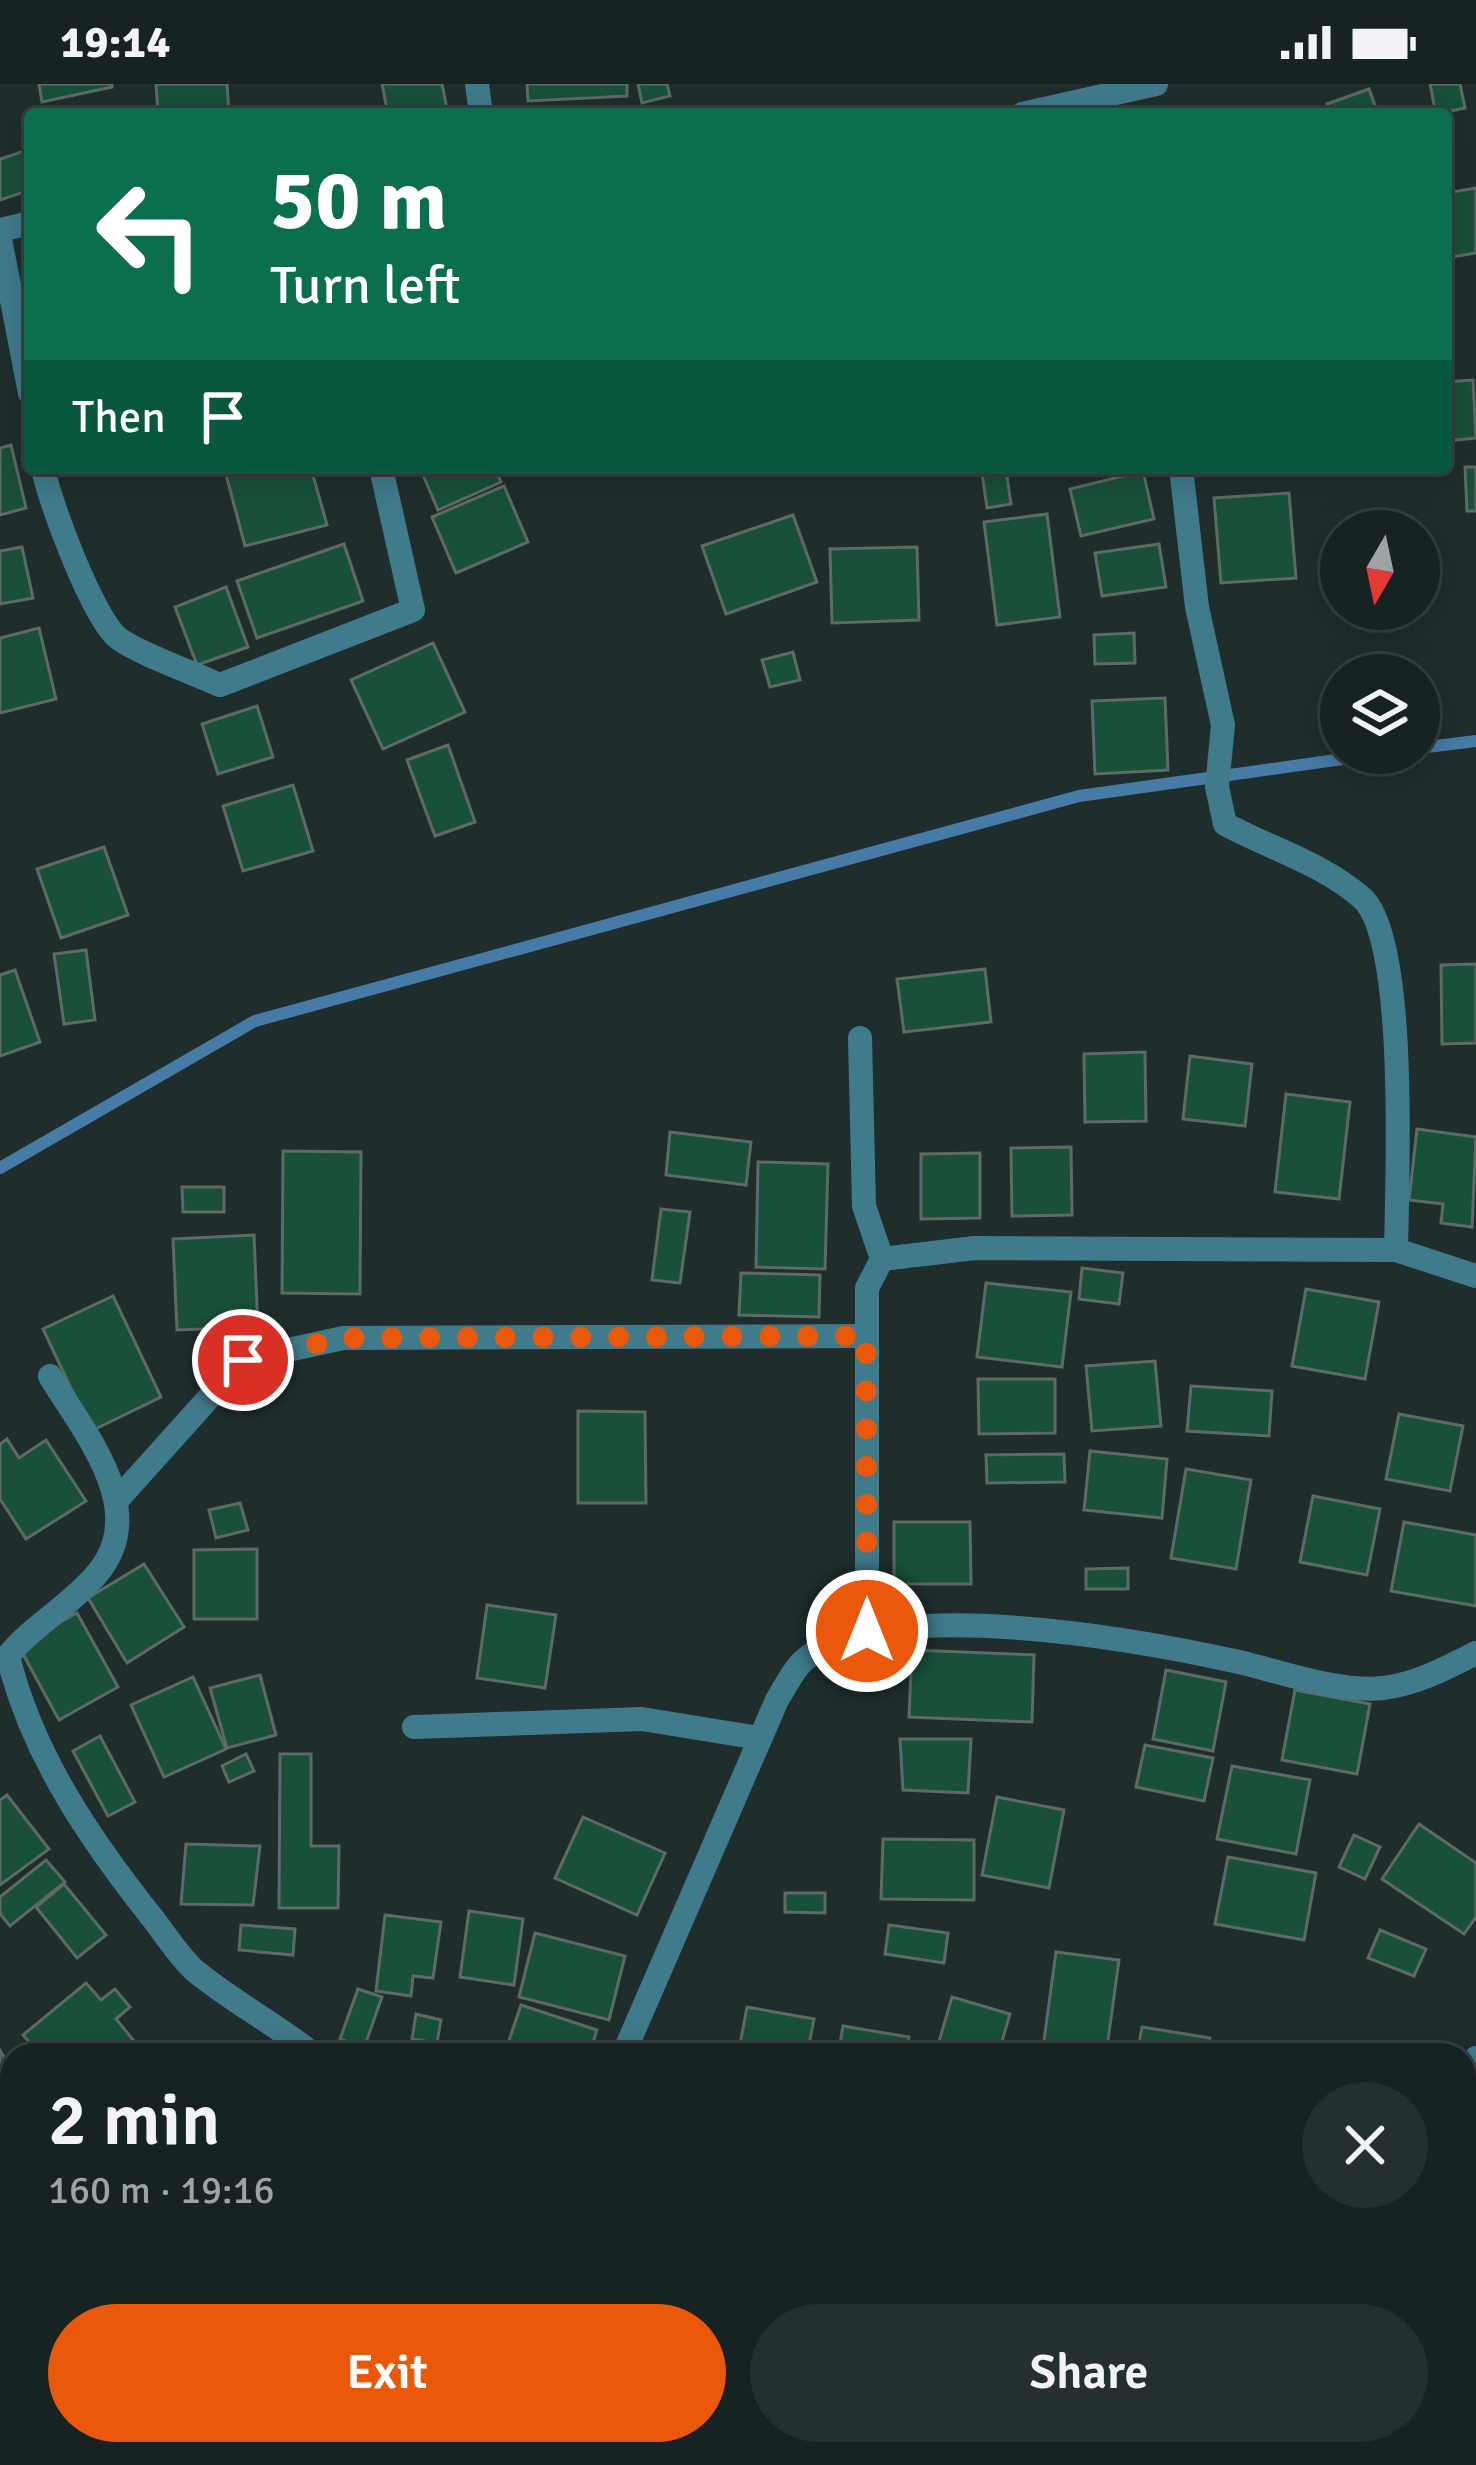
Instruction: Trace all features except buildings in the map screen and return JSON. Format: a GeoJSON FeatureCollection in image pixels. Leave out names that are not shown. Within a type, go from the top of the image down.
{"type":"FeatureCollection","features":[{"type":"Feature","properties":{"kind":"street"},"geometry":{"type":"LineString","coordinates":[[1048,108],[1142,86]]}},
{"type":"Feature","properties":{"kind":"street"},"geometry":{"type":"LineString","coordinates":[[0,234],[24,361]]}},
{"type":"Feature","properties":{"kind":"street"},"geometry":{"type":"LineString","coordinates":[[44,474],[83,580],[116,637],[220,685],[413,610],[382,474]]}},
{"type":"Feature","properties":{"kind":"street"},"geometry":{"type":"LineString","coordinates":[[1182,474],[1197,607],[1222,725],[1216,787],[1225,824],[1269,848],[1306,860],[1366,901],[1386,946],[1397,1078],[1396,1250]]}},
{"type":"Feature","properties":{"kind":"street"},"geometry":{"type":"LineString","coordinates":[[860,1038],[864,1206],[882,1259],[868,1288],[866,1336],[867,1631]]}},
{"type":"Feature","properties":{"kind":"street"},"geometry":{"type":"LineString","coordinates":[[882,1259],[975,1248],[1396,1250],[1476,1276]]}},
{"type":"Feature","properties":{"kind":"street"},"geometry":{"type":"LineString","coordinates":[[118,1498],[243,1360],[323,1342],[366,1337],[866,1336]]}},
{"type":"Feature","properties":{"kind":"street"},"geometry":{"type":"LineString","coordinates":[[50,1376],[118,1498],[113,1548],[98,1574],[22,1638],[8,1657],[16,1693],[50,1770],[127,1887],[193,1969],[300,2043]]}},
{"type":"Feature","properties":{"kind":"street"},"geometry":{"type":"LineString","coordinates":[[628,2043],[777,1700],[802,1662],[867,1631],[968,1625],[1065,1633],[1159,1644],[1318,1681],[1379,1689],[1428,1677],[1476,1653]]}},
{"type":"Feature","properties":{"kind":"street"},"geometry":{"type":"LineString","coordinates":[[414,1727],[642,1719],[759,1738]]}},
{"type":"Feature","properties":{"kind":"waterway"},"geometry":{"type":"LineString","coordinates":[[1440,745],[1476,741]]}},
{"type":"Feature","properties":{"kind":"waterway"},"geometry":{"type":"LineString","coordinates":[[0,1168],[255,1021],[1079,796],[1320,762]]}},
{"type":"Feature","properties":{"kind":"route"},"geometry":{"type":"LineString","coordinates":[[243,1360],[343,1338],[866,1336],[867,1631]]}}]}
